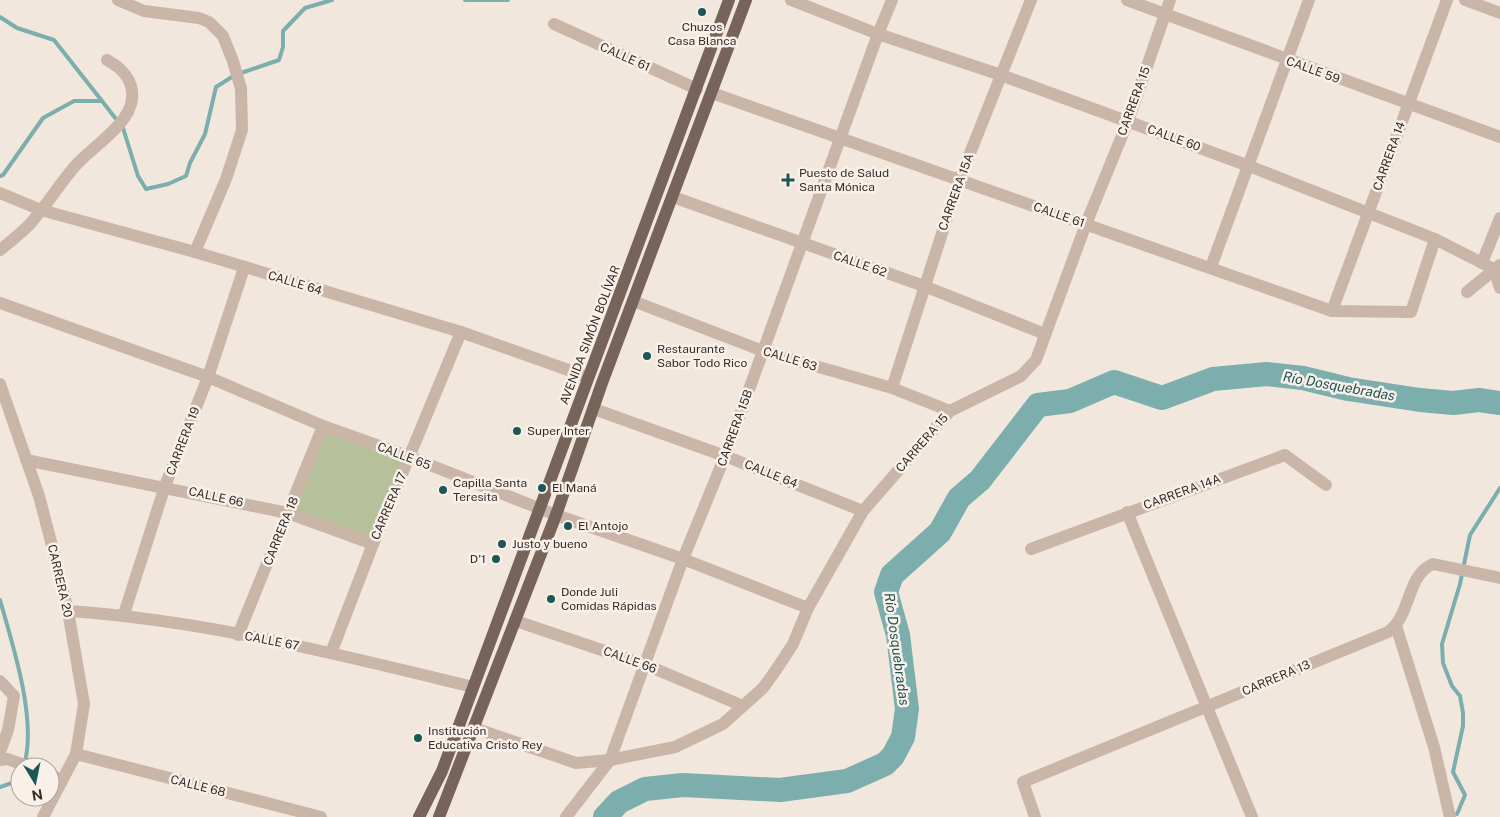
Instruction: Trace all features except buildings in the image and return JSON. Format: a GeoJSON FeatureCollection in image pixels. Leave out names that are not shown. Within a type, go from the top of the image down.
{"type":"FeatureCollection","features":[{"type":"Feature","properties":{"kind":"main road","name":"AVENIDA SIMÓN BOLÍVAR"},"geometry":{"type":"LineString","coordinates":[[419,817],[442,772],[729,0]]}},
{"type":"Feature","properties":{"kind":"main road"},"geometry":{"type":"LineString","coordinates":[[439,817],[556,516],[633,301],[674,197],[746,0]]}},
{"type":"Feature","properties":{"kind":"street"},"geometry":{"type":"LineString","coordinates":[[118,0],[144,12],[199,18],[209,22],[223,36],[233,62],[240,88],[242,130],[226,179],[195,252]]}},
{"type":"Feature","properties":{"kind":"street","name":"CALLE 60"},"geometry":{"type":"LineString","coordinates":[[791,0],[878,34],[1001,75],[1249,166],[1434,239],[1482,263],[1497,267]]}},
{"type":"Feature","properties":{"kind":"street","name":"CARRERA 15B"},"geometry":{"type":"LineString","coordinates":[[566,817],[610,760],[683,559],[725,456],[764,351],[878,34],[892,0]]}},
{"type":"Feature","properties":{"kind":"street","name":"CARRERA 15A"},"geometry":{"type":"LineString","coordinates":[[892,388],[959,181],[1031,0]]}},
{"type":"Feature","properties":{"kind":"street","name":"CALLE 59"},"geometry":{"type":"LineString","coordinates":[[1127,0],[1500,137]]}},
{"type":"Feature","properties":{"kind":"street","name":"CARRERA 15"},"geometry":{"type":"LineString","coordinates":[[610,760],[675,747],[723,724],[763,688],[793,644],[808,608],[863,511],[950,410],[1020,376],[1036,360],[1086,224],[1128,121],[1170,0]]}},
{"type":"Feature","properties":{"kind":"street"},"geometry":{"type":"LineString","coordinates":[[1211,267],[1309,0]]}},
{"type":"Feature","properties":{"kind":"street","name":"CARRERA 14"},"geometry":{"type":"LineString","coordinates":[[1332,311],[1447,0]]}},
{"type":"Feature","properties":{"kind":"street"},"geometry":{"type":"LineString","coordinates":[[1465,0],[1500,13]]}},
{"type":"Feature","properties":{"kind":"street","name":"CALLE 61"},"geometry":{"type":"LineString","coordinates":[[554,24],[697,89]]}},
{"type":"Feature","properties":{"kind":"street"},"geometry":{"type":"LineString","coordinates":[[0,250],[29,226],[74,166],[117,127],[127,115],[132,99],[129,83],[121,68],[107,60]]}},
{"type":"Feature","properties":{"kind":"street","name":"CALLE 61"},"geometry":{"type":"LineString","coordinates":[[712,93],[840,140],[1211,267],[1332,311],[1410,312],[1434,239]]}},
{"type":"Feature","properties":{"kind":"street","name":"CALLE 64"},"geometry":{"type":"LineString","coordinates":[[0,193],[41,210],[195,252],[461,332],[588,377]]}},
{"type":"Feature","properties":{"kind":"street","name":"CALLE 62"},"geometry":{"type":"LineString","coordinates":[[674,197],[924,286],[1045,334]]}},
{"type":"Feature","properties":{"kind":"street"},"geometry":{"type":"LineString","coordinates":[[1482,263],[1500,218]]}},
{"type":"Feature","properties":{"kind":"street"},"geometry":{"type":"LineString","coordinates":[[1497,267],[1500,288]]}},
{"type":"Feature","properties":{"kind":"street"},"geometry":{"type":"LineString","coordinates":[[1466,292],[1497,267]]}},
{"type":"Feature","properties":{"kind":"street","name":"CARRERA 19"},"geometry":{"type":"LineString","coordinates":[[124,614],[166,486],[208,377],[244,268]]}},
{"type":"Feature","properties":{"kind":"street","name":"CALLE 63"},"geometry":{"type":"LineString","coordinates":[[633,301],[764,351],[892,388],[950,410]]}},
{"type":"Feature","properties":{"kind":"street","name":"CALLE 65"},"geometry":{"type":"LineString","coordinates":[[0,303],[208,377],[323,426],[410,457],[556,516],[683,559],[808,608]]}},
{"type":"Feature","properties":{"kind":"street","name":"CARRERA 17"},"geometry":{"type":"LineString","coordinates":[[331,653],[373,544],[461,332]]}},
{"type":"Feature","properties":{"kind":"street","name":"CARRERA 20"},"geometry":{"type":"LineString","coordinates":[[0,384],[39,496],[68,611],[84,704],[76,754],[60,772]]}},
{"type":"Feature","properties":{"kind":"street","name":"CALLE 64"},"geometry":{"type":"LineString","coordinates":[[594,409],[725,456],[863,511]]}},
{"type":"Feature","properties":{"kind":"street","name":"CARRERA 18"},"geometry":{"type":"LineString","coordinates":[[238,635],[323,426]]}},
{"type":"Feature","properties":{"kind":"street","name":"CARRERA 14A"},"geometry":{"type":"LineString","coordinates":[[1031,549],[1285,455],[1326,485]]}},
{"type":"Feature","properties":{"kind":"street","name":"CALLE 66"},"geometry":{"type":"LineString","coordinates":[[26,460],[166,486],[288,513],[373,544]]}},
{"type":"Feature","properties":{"kind":"street"},"geometry":{"type":"LineString","coordinates":[[1127,512],[1252,817]]}},
{"type":"Feature","properties":{"kind":"street"},"geometry":{"type":"LineString","coordinates":[[1450,817],[1434,747],[1396,626],[1416,582],[1426,567],[1433,564],[1500,578]]}},
{"type":"Feature","properties":{"kind":"street","name":"CALLE 67"},"geometry":{"type":"LineString","coordinates":[[68,611],[124,614],[238,635],[331,653],[474,687]]}},
{"type":"Feature","properties":{"kind":"street","name":"CALLE 66"},"geometry":{"type":"LineString","coordinates":[[516,621],[646,665],[743,706]]}},
{"type":"Feature","properties":{"kind":"street","name":"CARRERA 13"},"geometry":{"type":"LineString","coordinates":[[1035,817],[1023,782],[1388,632],[1396,626]]}},
{"type":"Feature","properties":{"kind":"street"},"geometry":{"type":"LineString","coordinates":[[0,681],[14,696],[8,730],[0,752]]}},
{"type":"Feature","properties":{"kind":"street"},"geometry":{"type":"LineString","coordinates":[[474,728],[576,763],[610,760]]}},
{"type":"Feature","properties":{"kind":"street","name":"CALLE 68"},"geometry":{"type":"LineString","coordinates":[[76,754],[321,817]]}},
{"type":"Feature","properties":{"kind":"green space"},"geometry":{"type":"Polygon","coordinates":[[[323,426],[410,457],[373,544],[288,513],[323,426]]]}},
{"type":"Feature","properties":{"kind":"waterway"},"geometry":{"type":"LineString","coordinates":[[0,176],[3,175],[43,118],[74,101],[102,101],[123,128],[138,176],[146,189],[168,184],[186,176],[190,163],[205,134],[216,87],[235,75],[279,60],[283,47],[283,31],[305,8],[332,0]]}},
{"type":"Feature","properties":{"kind":"waterway"},"geometry":{"type":"LineString","coordinates":[[465,0],[508,0]]}},
{"type":"Feature","properties":{"kind":"waterway"},"geometry":{"type":"LineString","coordinates":[[0,17],[17,28],[54,40],[102,101]]}},
{"type":"Feature","properties":{"kind":"waterway","name":"Río Dosquebradas"},"geometry":{"type":"LineString","coordinates":[[605,817],[619,802],[645,789],[683,785],[780,790],[847,781],[885,764],[893,756],[903,737],[907,709],[898,635],[886,592],[892,575],[940,532],[959,498],[980,480],[1038,405],[1070,401],[1114,382],[1162,398],[1213,379],[1267,374],[1303,378],[1348,389],[1420,400],[1453,403],[1479,400],[1500,403]]}},
{"type":"Feature","properties":{"kind":"waterway"},"geometry":{"type":"LineString","coordinates":[[1457,814],[1465,795],[1453,772],[1463,726],[1463,713],[1460,696],[1452,686],[1443,663],[1442,644],[1460,584],[1470,535],[1500,488]]}},
{"type":"Feature","properties":{"kind":"waterway"},"geometry":{"type":"LineString","coordinates":[[0,600],[22,681],[28,724],[26,757]]}},
{"type":"Feature","properties":{"kind":"waterway"},"geometry":{"type":"LineString","coordinates":[[0,787],[10,784]]}},
{"type":"Feature","properties":{"kind":"place","name":"Chuzos Casa Blanca"},"geometry":{"type":"Point","coordinates":[702,12]}},
{"type":"Feature","properties":{"kind":"place","name":"Puesto de Salud Santa Mónica"},"geometry":{"type":"Point","coordinates":[788,180]}},
{"type":"Feature","properties":{"kind":"place","name":"Restaurante Sabor Todo Rico"},"geometry":{"type":"Point","coordinates":[647,356]}},
{"type":"Feature","properties":{"kind":"place","name":"Super Inter"},"geometry":{"type":"Point","coordinates":[517,431]}},
{"type":"Feature","properties":{"kind":"place","name":"El Maná"},"geometry":{"type":"Point","coordinates":[542,488]}},
{"type":"Feature","properties":{"kind":"place","name":"Capilla Santa Teresita"},"geometry":{"type":"Point","coordinates":[443,490]}},
{"type":"Feature","properties":{"kind":"place","name":"El Antojo"},"geometry":{"type":"Point","coordinates":[568,526]}},
{"type":"Feature","properties":{"kind":"place","name":"Justo y bueno"},"geometry":{"type":"Point","coordinates":[502,544]}},
{"type":"Feature","properties":{"kind":"place","name":"D'1"},"geometry":{"type":"Point","coordinates":[496,559]}},
{"type":"Feature","properties":{"kind":"place","name":"Donde Juli Comidas Rápidas"},"geometry":{"type":"Point","coordinates":[551,599]}},
{"type":"Feature","properties":{"kind":"place","name":"Institución Educativa Cristo Rey"},"geometry":{"type":"Point","coordinates":[418,738]}}]}
